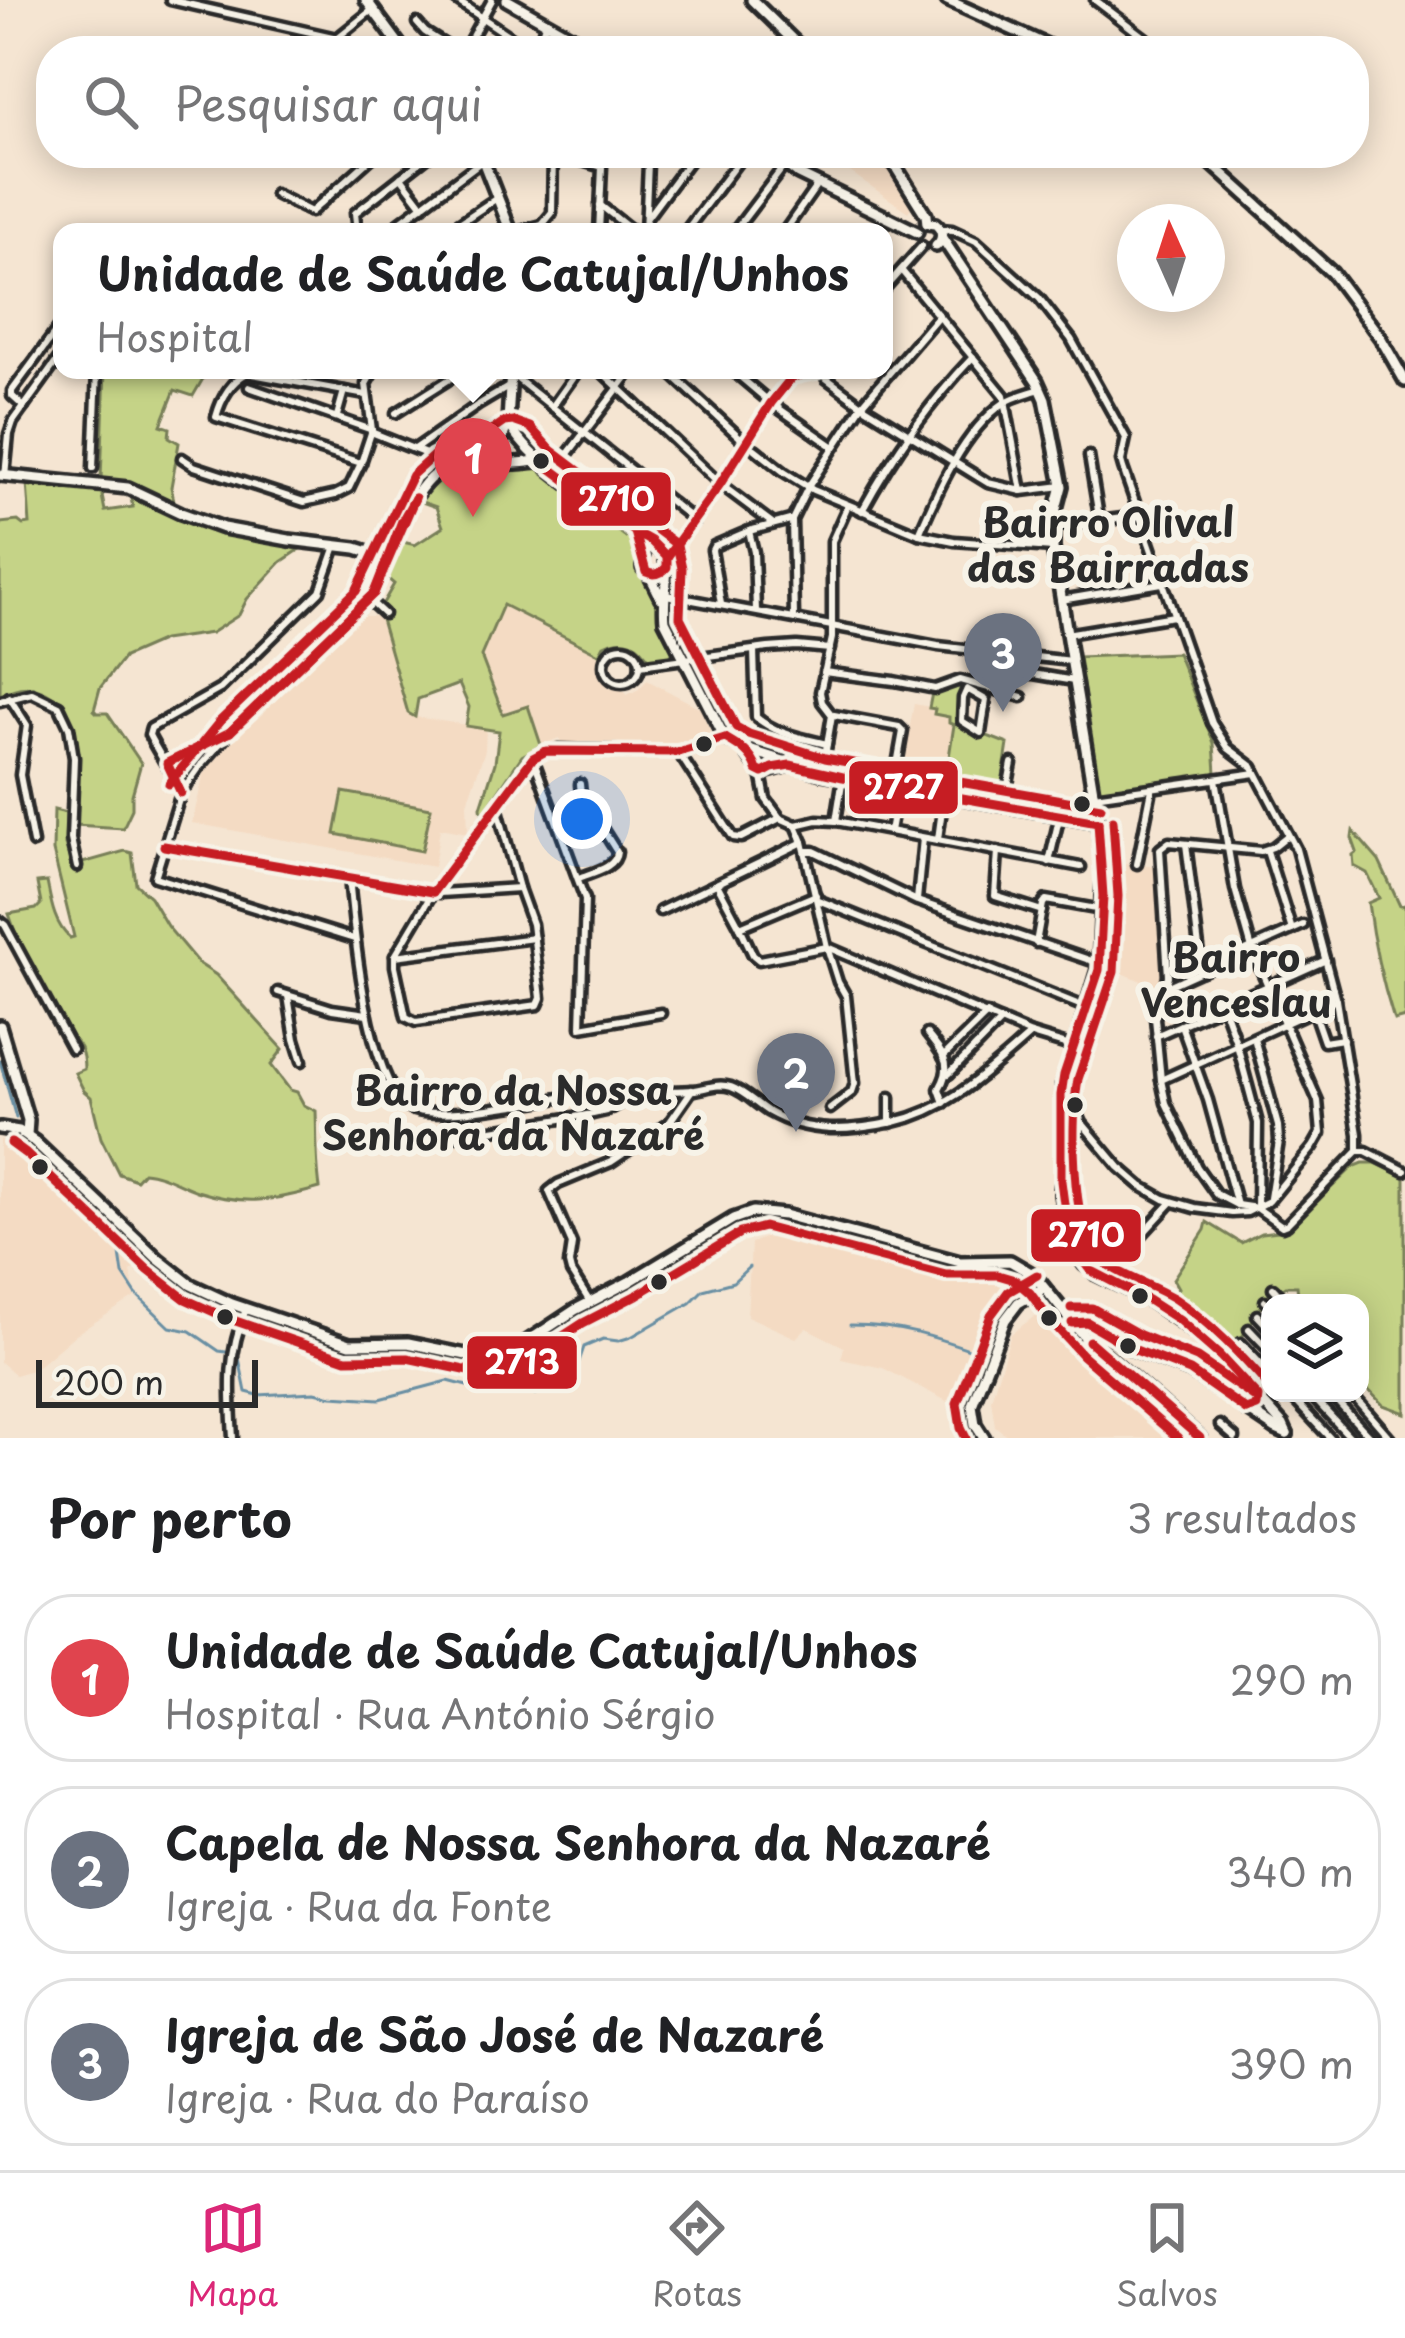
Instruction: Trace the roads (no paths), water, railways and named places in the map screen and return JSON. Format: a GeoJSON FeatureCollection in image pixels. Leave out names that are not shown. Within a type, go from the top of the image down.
{"type":"FeatureCollection","features":[{"type":"Feature","properties":{"kind":"street"},"geometry":{"type":"LineString","coordinates":[[170,0],[328,36]]}},
{"type":"Feature","properties":{"kind":"street"},"geometry":{"type":"LineString","coordinates":[[456,0],[509,36]]}},
{"type":"Feature","properties":{"kind":"street"},"geometry":{"type":"LineString","coordinates":[[469,36],[492,0]]}},
{"type":"Feature","properties":{"kind":"street"},"geometry":{"type":"LineString","coordinates":[[507,0],[568,36]]}},
{"type":"Feature","properties":{"kind":"street"},"geometry":{"type":"LineString","coordinates":[[752,0],[789,36]]}},
{"type":"Feature","properties":{"kind":"street"},"geometry":{"type":"LineString","coordinates":[[947,0],[1027,36]]}},
{"type":"Feature","properties":{"kind":"street"},"geometry":{"type":"LineString","coordinates":[[1095,0],[1142,36]]}},
{"type":"Feature","properties":{"kind":"street"},"geometry":{"type":"LineString","coordinates":[[339,36],[369,5],[392,36]]}},
{"type":"Feature","properties":{"kind":"street"},"geometry":{"type":"LineString","coordinates":[[418,23],[432,36]]}},
{"type":"Feature","properties":{"kind":"street"},"geometry":{"type":"LineString","coordinates":[[541,36],[545,24]]}},
{"type":"Feature","properties":{"kind":"street"},"geometry":{"type":"LineString","coordinates":[[275,194],[311,212],[360,168]]}},
{"type":"Feature","properties":{"kind":"street"},"geometry":{"type":"LineString","coordinates":[[356,223],[355,213],[413,168]]}},
{"type":"Feature","properties":{"kind":"street"},"geometry":{"type":"LineString","coordinates":[[400,223],[469,168]]}},
{"type":"Feature","properties":{"kind":"street"},"geometry":{"type":"LineString","coordinates":[[486,168],[510,223]]}},
{"type":"Feature","properties":{"kind":"street"},"geometry":{"type":"LineString","coordinates":[[544,223],[552,213],[554,168]]}},
{"type":"Feature","properties":{"kind":"street"},"geometry":{"type":"LineString","coordinates":[[599,223],[602,168]]}},
{"type":"Feature","properties":{"kind":"street"},"geometry":{"type":"LineString","coordinates":[[646,223],[648,168]]}},
{"type":"Feature","properties":{"kind":"street"},"geometry":{"type":"LineString","coordinates":[[646,219],[684,168]]}},
{"type":"Feature","properties":{"kind":"street"},"geometry":{"type":"LineString","coordinates":[[692,223],[733,168]]}},
{"type":"Feature","properties":{"kind":"street"},"geometry":{"type":"LineString","coordinates":[[741,223],[782,168]]}},
{"type":"Feature","properties":{"kind":"street"},"geometry":{"type":"LineString","coordinates":[[788,168],[917,232],[922,246]]}},
{"type":"Feature","properties":{"kind":"street"},"geometry":{"type":"LineString","coordinates":[[896,168],[927,223]]}},
{"type":"Feature","properties":{"kind":"street"},"geometry":{"type":"LineString","coordinates":[[1217,168],[1332,273],[1403,375]]}},
{"type":"Feature","properties":{"kind":"street"},"geometry":{"type":"LineString","coordinates":[[401,177],[423,206]]}},
{"type":"Feature","properties":{"kind":"street"},"geometry":{"type":"LineString","coordinates":[[790,223],[817,184]]}},
{"type":"Feature","properties":{"kind":"street"},"geometry":{"type":"LineString","coordinates":[[460,223],[497,198]]}},
{"type":"Feature","properties":{"kind":"street"},"geometry":{"type":"LineString","coordinates":[[599,206],[622,223]]}},
{"type":"Feature","properties":{"kind":"street"},"geometry":{"type":"LineString","coordinates":[[917,232],[927,223],[934,224],[1046,399],[1062,486],[1053,548],[1103,873],[1100,963],[1061,1093],[1061,1195],[1073,1245],[1096,1274],[1147,1299],[1200,1336],[1290,1436]]}},
{"type":"Feature","properties":{"kind":"street"},"geometry":{"type":"LineString","coordinates":[[893,279],[922,246],[952,230],[976,241],[1039,298],[1071,339],[1126,438],[1121,461],[1212,723],[1228,748],[1250,761],[1296,849],[1336,1000],[1358,1150],[1282,1226],[1257,1208],[1216,1194],[1197,1167],[1173,1120],[1161,1080],[1156,1013],[1166,987],[1160,848],[1169,842],[1267,850],[1288,835]]}},
{"type":"Feature","properties":{"kind":"street"},"geometry":{"type":"LineString","coordinates":[[902,270],[1000,390],[1022,491]]}},
{"type":"Feature","properties":{"kind":"street"},"geometry":{"type":"LineString","coordinates":[[893,369],[939,315]]}},
{"type":"Feature","properties":{"kind":"street"},"geometry":{"type":"LineString","coordinates":[[24,407],[12,391],[53,334]]}},
{"type":"Feature","properties":{"kind":"street"},"geometry":{"type":"LineString","coordinates":[[862,511],[908,434],[942,388],[973,357]]}},
{"type":"Feature","properties":{"kind":"street"},"geometry":{"type":"LineString","coordinates":[[53,367],[4,434],[3,476],[128,488],[223,528],[356,548],[388,558]]}},
{"type":"Feature","properties":{"kind":"street"},"geometry":{"type":"LineString","coordinates":[[93,468],[97,379]]}},
{"type":"Feature","properties":{"kind":"street"},"geometry":{"type":"LineString","coordinates":[[240,379],[220,401],[216,417],[361,463]]}},
{"type":"Feature","properties":{"kind":"street"},"geometry":{"type":"LineString","coordinates":[[279,379],[366,395]]}},
{"type":"Feature","properties":{"kind":"street"},"geometry":{"type":"LineString","coordinates":[[182,458],[304,502],[334,495],[349,488],[371,431],[369,379]]}},
{"type":"Feature","properties":{"kind":"street"},"geometry":{"type":"LineString","coordinates":[[396,413],[450,379]]}},
{"type":"Feature","properties":{"kind":"street"},"geometry":{"type":"LineString","coordinates":[[415,449],[508,379]]}},
{"type":"Feature","properties":{"kind":"street"},"geometry":{"type":"LineString","coordinates":[[510,379],[508,422],[499,456],[513,463]]}},
{"type":"Feature","properties":{"kind":"street"},"geometry":{"type":"LineString","coordinates":[[513,379],[694,520]]}},
{"type":"Feature","properties":{"kind":"street"},"geometry":{"type":"LineString","coordinates":[[552,406],[571,379]]}},
{"type":"Feature","properties":{"kind":"street"},"geometry":{"type":"LineString","coordinates":[[611,379],[721,484],[772,524]]}},
{"type":"Feature","properties":{"kind":"street"},"geometry":{"type":"LineString","coordinates":[[558,473],[626,379]]}},
{"type":"Feature","properties":{"kind":"street"},"geometry":{"type":"LineString","coordinates":[[677,379],[746,443]]}},
{"type":"Feature","properties":{"kind":"street"},"geometry":{"type":"LineString","coordinates":[[743,379],[835,447]]}},
{"type":"Feature","properties":{"kind":"street"},"geometry":{"type":"LineString","coordinates":[[649,574],[661,574],[665,558],[721,484],[789,379]]}},
{"type":"Feature","properties":{"kind":"street"},"geometry":{"type":"LineString","coordinates":[[827,379],[988,483],[1022,491],[1062,486]]}},
{"type":"Feature","properties":{"kind":"street"},"geometry":{"type":"LineString","coordinates":[[794,618],[792,520],[808,487],[884,379]]}},
{"type":"Feature","properties":{"kind":"street"},"geometry":{"type":"LineString","coordinates":[[249,388],[451,464]]}},
{"type":"Feature","properties":{"kind":"street"},"geometry":{"type":"LineString","coordinates":[[919,534],[953,462],[985,422],[1005,402],[1040,389]]}},
{"type":"Feature","properties":{"kind":"street"},"geometry":{"type":"LineString","coordinates":[[337,418],[344,391]]}},
{"type":"Feature","properties":{"kind":"street"},"geometry":{"type":"LineString","coordinates":[[508,422],[542,461],[665,558]]}},
{"type":"Feature","properties":{"kind":"street"},"geometry":{"type":"LineString","coordinates":[[474,461],[505,437],[520,440]]}},
{"type":"Feature","properties":{"kind":"street"},"geometry":{"type":"LineString","coordinates":[[513,463],[525,454],[520,440]]}},
{"type":"Feature","properties":{"kind":"street"},"geometry":{"type":"LineString","coordinates":[[755,449],[808,487],[919,534],[1053,548]]}},
{"type":"Feature","properties":{"kind":"street"},"geometry":{"type":"LineString","coordinates":[[1089,456],[1100,523]]}},
{"type":"Feature","properties":{"kind":"street"},"geometry":{"type":"LineString","coordinates":[[355,940],[155,877],[181,793],[230,732],[368,600],[416,495],[432,476],[451,464],[542,461]]}},
{"type":"Feature","properties":{"kind":"street"},"geometry":{"type":"LineString","coordinates":[[848,505],[832,541],[832,625],[820,692],[832,715],[903,731],[890,831]]}},
{"type":"Feature","properties":{"kind":"street"},"geometry":{"type":"LineString","coordinates":[[1053,527],[1139,516]]}},
{"type":"Feature","properties":{"kind":"street"},"geometry":{"type":"LineString","coordinates":[[721,604],[712,550],[748,531],[792,520]]}},
{"type":"Feature","properties":{"kind":"street"},"geometry":{"type":"LineString","coordinates":[[748,531],[754,552],[756,611]]}},
{"type":"Feature","properties":{"kind":"street"},"geometry":{"type":"LineString","coordinates":[[635,532],[643,568],[663,597]]}},
{"type":"Feature","properties":{"kind":"street"},"geometry":{"type":"LineString","coordinates":[[181,793],[149,735],[151,728],[220,689],[320,591],[336,546]]}},
{"type":"Feature","properties":{"kind":"street"},"geometry":{"type":"LineString","coordinates":[[643,556],[652,549],[665,558]]}},
{"type":"Feature","properties":{"kind":"street"},"geometry":{"type":"LineString","coordinates":[[665,558],[665,621],[683,660],[725,738],[765,764],[1098,822]]}},
{"type":"Feature","properties":{"kind":"street"},"geometry":{"type":"LineString","coordinates":[[1061,600],[1162,583]]}},
{"type":"Feature","properties":{"kind":"street"},"geometry":{"type":"LineString","coordinates":[[663,597],[938,646],[1071,661]]}},
{"type":"Feature","properties":{"kind":"street"},"geometry":{"type":"LineString","coordinates":[[368,600],[384,614]]}},
{"type":"Feature","properties":{"kind":"street"},"geometry":{"type":"LineString","coordinates":[[1066,634],[1174,616]]}},
{"type":"Feature","properties":{"kind":"street"},"geometry":{"type":"LineString","coordinates":[[640,665],[797,646],[830,649]]}},
{"type":"Feature","properties":{"kind":"street"},"geometry":{"type":"LineString","coordinates":[[622,647],[637,654],[640,665],[636,676],[626,682],[610,677],[605,667],[607,656],[622,647]]}},
{"type":"Feature","properties":{"kind":"street"},"geometry":{"type":"LineString","coordinates":[[754,650],[756,717],[784,733],[827,744]]}},
{"type":"Feature","properties":{"kind":"street"},"geometry":{"type":"LineString","coordinates":[[990,677],[994,651]]}},
{"type":"Feature","properties":{"kind":"street"},"geometry":{"type":"LineString","coordinates":[[992,667],[1074,681]]}},
{"type":"Feature","properties":{"kind":"street"},"geometry":{"type":"LineString","coordinates":[[824,672],[935,689],[960,680],[1022,697]]}},
{"type":"Feature","properties":{"kind":"street"},"geometry":{"type":"LineString","coordinates":[[973,686],[986,700],[981,733],[962,721],[962,698],[973,686]]}},
{"type":"Feature","properties":{"kind":"street"},"geometry":{"type":"LineString","coordinates":[[33,843],[20,775],[27,725],[4,699],[32,692],[59,706],[69,727],[74,758],[71,839],[77,866]]}},
{"type":"Feature","properties":{"kind":"street"},"geometry":{"type":"LineString","coordinates":[[821,773],[832,715]]}},
{"type":"Feature","properties":{"kind":"street"},"geometry":{"type":"LineString","coordinates":[[167,763],[230,732]]}},
{"type":"Feature","properties":{"kind":"street"},"geometry":{"type":"LineString","coordinates":[[497,806],[532,924],[541,998],[538,1004],[416,1022],[406,1017],[395,956],[433,892],[497,806],[533,758],[559,749],[679,752],[725,738]]}},
{"type":"Feature","properties":{"kind":"street"},"geometry":{"type":"LineString","coordinates":[[679,752],[733,837],[741,838],[780,818]]}},
{"type":"Feature","properties":{"kind":"street"},"geometry":{"type":"LineString","coordinates":[[533,758],[585,899],[579,1023],[585,1028],[661,1012]]}},
{"type":"Feature","properties":{"kind":"street"},"geometry":{"type":"LineString","coordinates":[[765,764],[766,799],[780,818],[796,825],[836,821],[1081,867]]}},
{"type":"Feature","properties":{"kind":"street"},"geometry":{"type":"LineString","coordinates":[[1004,806],[1012,764]]}},
{"type":"Feature","properties":{"kind":"street"},"geometry":{"type":"LineString","coordinates":[[1094,796],[1256,772]]}},
{"type":"Feature","properties":{"kind":"street"},"geometry":{"type":"LineString","coordinates":[[836,821],[843,777]]}},
{"type":"Feature","properties":{"kind":"street"},"geometry":{"type":"LineString","coordinates":[[1067,1067],[1071,1098],[1082,1123],[1119,1167],[1141,1186],[1172,1202],[1232,1213],[1257,1208],[1269,1201],[1321,1133],[1318,1101],[1252,949],[1226,848],[1216,779]]}},
{"type":"Feature","properties":{"kind":"street"},"geometry":{"type":"LineString","coordinates":[[579,878],[612,864],[617,857],[581,795],[580,784]]}},
{"type":"Feature","properties":{"kind":"street"},"geometry":{"type":"LineString","coordinates":[[1137,864],[1152,789]]}},
{"type":"Feature","properties":{"kind":"street"},"geometry":{"type":"LineString","coordinates":[[938,840],[944,795]]}},
{"type":"Feature","properties":{"kind":"street"},"geometry":{"type":"LineString","coordinates":[[1049,862],[1058,823]]}},
{"type":"Feature","properties":{"kind":"street"},"geometry":{"type":"LineString","coordinates":[[796,825],[826,947],[848,1007],[855,1083],[830,1109]]}},
{"type":"Feature","properties":{"kind":"street"},"geometry":{"type":"LineString","coordinates":[[917,901],[923,838]]}},
{"type":"Feature","properties":{"kind":"street"},"geometry":{"type":"LineString","coordinates":[[1186,844],[1202,971]]}},
{"type":"Feature","properties":{"kind":"street"},"geometry":{"type":"LineString","coordinates":[[164,846],[433,892],[519,888]]}},
{"type":"Feature","properties":{"kind":"street"},"geometry":{"type":"LineString","coordinates":[[660,911],[804,846]]}},
{"type":"Feature","properties":{"kind":"street"},"geometry":{"type":"LineString","coordinates":[[804,846],[917,901],[1100,963]]}},
{"type":"Feature","properties":{"kind":"street"},"geometry":{"type":"LineString","coordinates":[[1267,850],[1292,930]]}},
{"type":"Feature","properties":{"kind":"street"},"geometry":{"type":"LineString","coordinates":[[998,851],[995,896],[1042,911]]}},
{"type":"Feature","properties":{"kind":"street"},"geometry":{"type":"LineString","coordinates":[[349,877],[355,940],[378,1051],[399,1099],[417,1113],[493,1109],[575,1094],[720,1085],[735,1088],[770,1112],[813,1129],[890,1123],[965,1090],[1031,1034]]}},
{"type":"Feature","properties":{"kind":"street"},"geometry":{"type":"LineString","coordinates":[[718,884],[759,960],[826,947],[1031,1034],[1074,1047]]}},
{"type":"Feature","properties":{"kind":"street"},"geometry":{"type":"LineString","coordinates":[[740,927],[817,898],[1087,1008]]}},
{"type":"Feature","properties":{"kind":"street"},"geometry":{"type":"LineString","coordinates":[[1036,944],[1046,900],[1102,910]]}},
{"type":"Feature","properties":{"kind":"street"},"geometry":{"type":"LineString","coordinates":[[0,909],[3,923],[72,1049]]}},
{"type":"Feature","properties":{"kind":"street"},"geometry":{"type":"LineString","coordinates":[[1166,987],[1303,925]]}},
{"type":"Feature","properties":{"kind":"street"},"geometry":{"type":"LineString","coordinates":[[395,956],[533,938]]}},
{"type":"Feature","properties":{"kind":"street"},"geometry":{"type":"LineString","coordinates":[[1156,1036],[1326,959]]}},
{"type":"Feature","properties":{"kind":"street"},"geometry":{"type":"LineString","coordinates":[[278,992],[332,1009],[368,1014]]}},
{"type":"Feature","properties":{"kind":"street"},"geometry":{"type":"LineString","coordinates":[[287,996],[302,1061]]}},
{"type":"Feature","properties":{"kind":"street"},"geometry":{"type":"LineString","coordinates":[[1161,1080],[1336,1000]]}},
{"type":"Feature","properties":{"kind":"street"},"geometry":{"type":"LineString","coordinates":[[1223,1006],[1258,1123],[1257,1208]]}},
{"type":"Feature","properties":{"kind":"street"},"geometry":{"type":"LineString","coordinates":[[1313,1010],[1324,1042],[1343,1039]]}},
{"type":"Feature","properties":{"kind":"street"},"geometry":{"type":"LineString","coordinates":[[943,1058],[987,1015]]}},
{"type":"Feature","properties":{"kind":"street"},"geometry":{"type":"LineString","coordinates":[[944,1103],[939,1088],[948,1075],[1001,1021]]}},
{"type":"Feature","properties":{"kind":"street"},"geometry":{"type":"LineString","coordinates":[[1181,1024],[1237,1204]]}},
{"type":"Feature","properties":{"kind":"street"},"geometry":{"type":"LineString","coordinates":[[0,1026],[28,1120],[23,1133]]}},
{"type":"Feature","properties":{"kind":"street"},"geometry":{"type":"LineString","coordinates":[[928,1034],[948,1075]]}},
{"type":"Feature","properties":{"kind":"street"},"geometry":{"type":"LineString","coordinates":[[1253,1037],[1278,1126],[1269,1201]]}},
{"type":"Feature","properties":{"kind":"street"},"geometry":{"type":"LineString","coordinates":[[591,1302],[571,1272],[572,1244],[549,1191],[611,1162],[669,1123],[692,1090]]}},
{"type":"Feature","properties":{"kind":"street"},"geometry":{"type":"LineString","coordinates":[[406,1137],[435,1139],[593,1114],[640,1091]]}},
{"type":"Feature","properties":{"kind":"street"},"geometry":{"type":"LineString","coordinates":[[890,1097],[890,1123]]}},
{"type":"Feature","properties":{"kind":"street"},"geometry":{"type":"LineString","coordinates":[[0,1128],[23,1133],[178,1276],[205,1293],[338,1342],[408,1343],[476,1357],[498,1355],[516,1349],[733,1219],[759,1212],[960,1262],[1010,1261],[1030,1272],[1072,1323],[1200,1438]]}},
{"type":"Feature","properties":{"kind":"street"},"geometry":{"type":"LineString","coordinates":[[1358,1150],[1405,1171]]}},
{"type":"Feature","properties":{"kind":"street"},"geometry":{"type":"LineString","coordinates":[[1084,1264],[1115,1264],[1172,1202]]}},
{"type":"Feature","properties":{"kind":"street"},"geometry":{"type":"LineString","coordinates":[[984,1438],[975,1424],[972,1405],[1005,1320],[1018,1303],[1045,1288]]}},
{"type":"Feature","properties":{"kind":"street"},"geometry":{"type":"LineString","coordinates":[[1274,1288],[1279,1294]]}},
{"type":"Feature","properties":{"kind":"street"},"geometry":{"type":"LineString","coordinates":[[233,1438],[230,1370],[233,1342],[246,1309]]}},
{"type":"Feature","properties":{"kind":"street"},"geometry":{"type":"LineString","coordinates":[[1257,1315],[1261,1319]]}},
{"type":"Feature","properties":{"kind":"street"},"geometry":{"type":"LineString","coordinates":[[1072,1323],[1090,1324],[1133,1349],[1190,1371],[1290,1436]]}},
{"type":"Feature","properties":{"kind":"street"},"geometry":{"type":"LineString","coordinates":[[1250,1329],[1261,1341]]}},
{"type":"Feature","properties":{"kind":"street"},"geometry":{"type":"LineString","coordinates":[[1241,1342],[1261,1364]]}},
{"type":"Feature","properties":{"kind":"street"},"geometry":{"type":"LineString","coordinates":[[1246,1410],[1257,1406],[1258,1397]]}},
{"type":"Feature","properties":{"kind":"street"},"geometry":{"type":"LineString","coordinates":[[1296,1402],[1330,1438]]}},
{"type":"Feature","properties":{"kind":"street"},"geometry":{"type":"LineString","coordinates":[[1318,1402],[1351,1438]]}},
{"type":"Feature","properties":{"kind":"street"},"geometry":{"type":"LineString","coordinates":[[1337,1402],[1371,1438]]}},
{"type":"Feature","properties":{"kind":"street"},"geometry":{"type":"LineString","coordinates":[[1359,1402],[1390,1438]]}},
{"type":"Feature","properties":{"kind":"street"},"geometry":{"type":"LineString","coordinates":[[1220,1425],[1235,1438]]}},
{"type":"Feature","properties":{"kind":"waterway"},"geometry":{"type":"LineString","coordinates":[[0,1061],[16,1118]]}},
{"type":"Feature","properties":{"kind":"waterway"},"geometry":{"type":"LineString","coordinates":[[25,1150],[118,1240],[123,1274],[136,1294],[170,1327],[190,1331],[226,1352]]}},
{"type":"Feature","properties":{"kind":"waterway"},"geometry":{"type":"LineString","coordinates":[[238,1353],[246,1392],[258,1395],[315,1392],[380,1399],[448,1381],[486,1391],[536,1394],[560,1388],[574,1376],[584,1347],[603,1339],[631,1337],[690,1303],[703,1290],[733,1282],[749,1267]]}},
{"type":"Feature","properties":{"kind":"waterway"},"geometry":{"type":"LineString","coordinates":[[850,1325],[903,1330],[986,1355]]}},
{"type":"Feature","properties":{"kind":"place","name":"Unidade de Saúde Catujal/Unhos"},"geometry":{"type":"Point","coordinates":[473,517]}},
{"type":"Feature","properties":{"kind":"place","name":"Igreja de São José de Nazaré"},"geometry":{"type":"Point","coordinates":[1003,712]}},
{"type":"Feature","properties":{"kind":"place","name":"Capela de Nossa Senhora da Nazaré"},"geometry":{"type":"Point","coordinates":[796,1132]}},
{"type":"Feature","properties":{"kind":"district","name":"Bairro Olival das Bairradas"},"geometry":{"type":"Point","coordinates":[1108,542]}},
{"type":"Feature","properties":{"kind":"district","name":"Bairro Venceslau"},"geometry":{"type":"Point","coordinates":[1236,978]}},
{"type":"Feature","properties":{"kind":"district","name":"Bairro da Nossa Senhora da Nazaré"},"geometry":{"type":"Point","coordinates":[513,1110]}}]}
